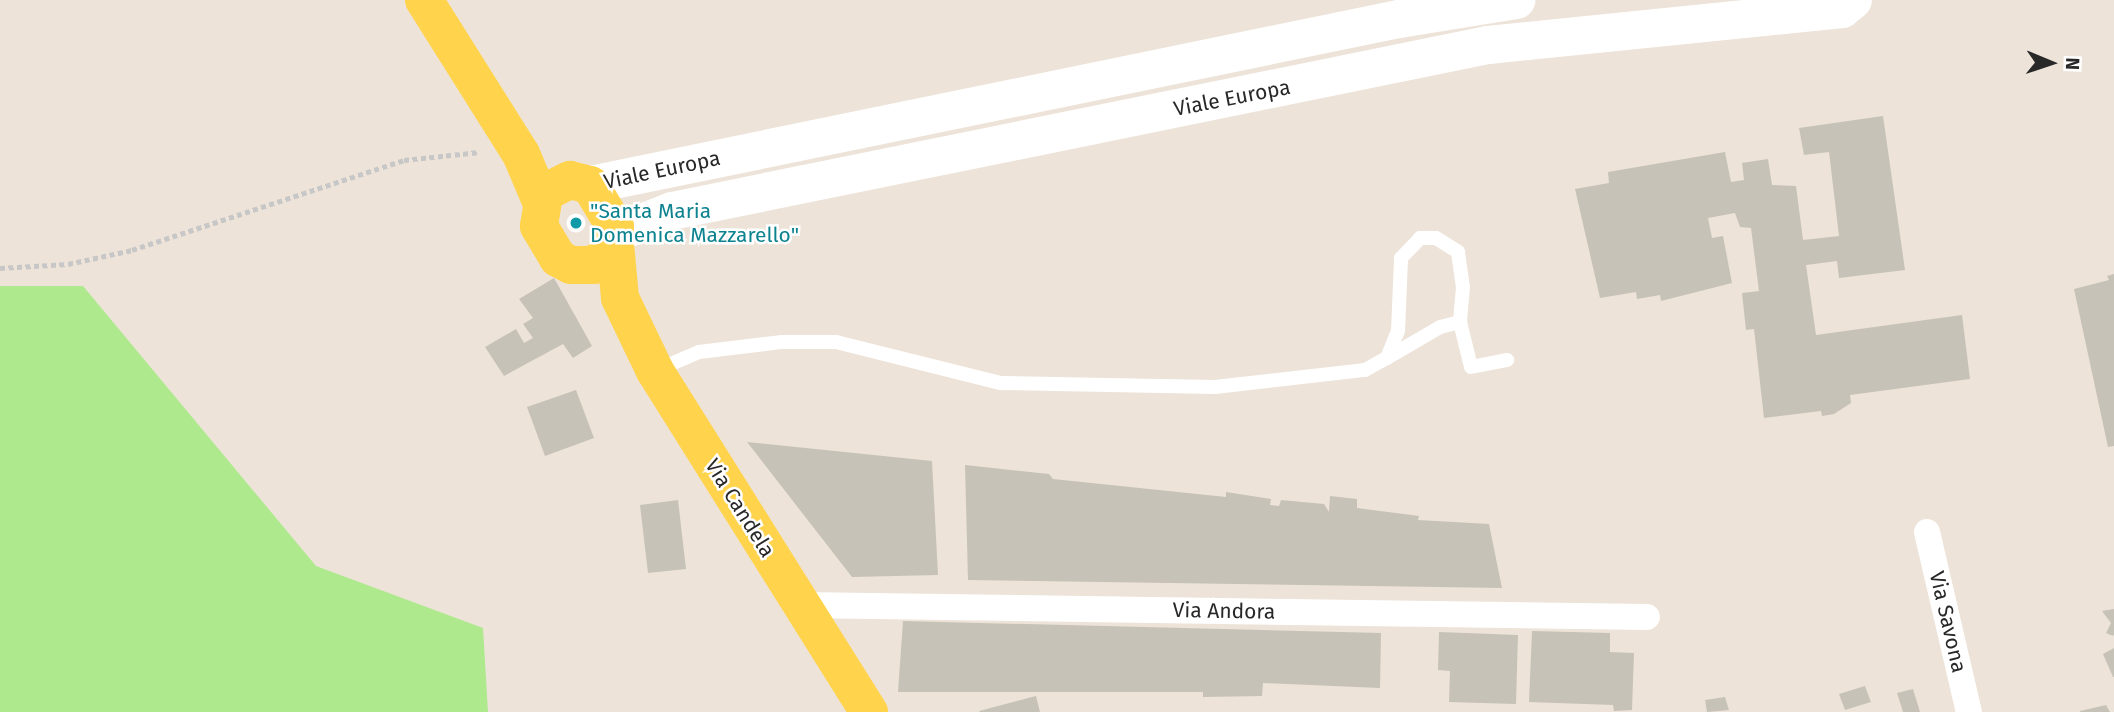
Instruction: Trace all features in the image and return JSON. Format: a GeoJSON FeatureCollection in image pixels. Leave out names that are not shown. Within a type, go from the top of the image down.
{"type":"FeatureCollection","features":[{"type":"Feature","properties":{"kind":"main road","name":"Via Candela"},"geometry":{"type":"LineString","coordinates":[[424,0],[519,151],[565,188],[612,217],[620,298],[655,371],[869,712]]}},
{"type":"Feature","properties":{"kind":"main road","name":"Via Candela"},"geometry":{"type":"LineString","coordinates":[[565,188],[540,226],[547,246],[562,262],[583,267],[620,298]]}},
{"type":"Feature","properties":{"kind":"main road"},"geometry":{"type":"LineString","coordinates":[[583,267],[601,261],[615,239]]}},
{"type":"Feature","properties":{"kind":"street","name":"Viale Europa"},"geometry":{"type":"LineString","coordinates":[[565,188],[1399,19],[1516,0]]}},
{"type":"Feature","properties":{"kind":"street","name":"Viale Europa"},"geometry":{"type":"LineString","coordinates":[[615,239],[672,211],[1488,45],[1842,9],[1853,0]]}},
{"type":"Feature","properties":{"kind":"street","name":"Via Savona"},"geometry":{"type":"LineString","coordinates":[[1927,532],[1969,712]]}},
{"type":"Feature","properties":{"kind":"street","name":"Via Andora"},"geometry":{"type":"LineString","coordinates":[[800,605],[1647,617]]}},
{"type":"Feature","properties":{"kind":"lane"},"geometry":{"type":"LineString","coordinates":[[1387,358],[1398,331],[1401,258],[1420,238],[1436,238],[1458,252],[1463,287],[1460,322],[1471,367],[1507,360]]}},
{"type":"Feature","properties":{"kind":"lane"},"geometry":{"type":"LineString","coordinates":[[655,371],[699,352],[782,342],[836,342],[1001,383],[1082,387],[1215,387],[1365,370],[1440,327],[1460,322]]}},
{"type":"Feature","properties":{"kind":"path"},"geometry":{"type":"LineString","coordinates":[[0,268],[68,264],[132,250],[404,160],[519,151]]}},
{"type":"Feature","properties":{"kind":"green space"},"geometry":{"type":"Polygon","coordinates":[[[0,286],[83,286],[316,566],[483,628],[488,712],[0,712],[0,286]]]}},
{"type":"Feature","properties":{"kind":"building"},"geometry":{"type":"Polygon","coordinates":[[[1883,116],[1905,270],[1839,278],[1837,261],[1806,265],[1816,335],[1962,315],[1970,379],[1850,395],[1851,403],[1834,414],[1822,416],[1821,411],[1764,418],[1754,329],[1746,330],[1742,293],[1759,291],[1751,228],[1740,227],[1735,213],[1708,218],[1712,238],[1723,236],[1732,283],[1661,301],[1660,295],[1637,299],[1636,292],[1600,298],[1575,189],[1609,183],[1608,172],[1725,152],[1731,182],[1744,180],[1742,163],[1768,159],[1772,185],[1796,186],[1803,240],[1839,236],[1829,152],[1804,155],[1799,128],[1883,116]]]}},
{"type":"Feature","properties":{"kind":"building"},"geometry":{"type":"Polygon","coordinates":[[[2114,274],[2114,446],[2108,447],[2074,289],[2109,280],[2107,276],[2114,274]]]}},
{"type":"Feature","properties":{"kind":"building"},"geometry":{"type":"Polygon","coordinates":[[[554,278],[592,346],[573,358],[563,344],[504,376],[485,347],[516,329],[524,343],[533,338],[523,324],[533,318],[519,299],[554,278]]]}},
{"type":"Feature","properties":{"kind":"building"},"geometry":{"type":"Polygon","coordinates":[[[576,390],[594,438],[545,456],[527,407],[576,390]]]}},
{"type":"Feature","properties":{"kind":"building"},"geometry":{"type":"Polygon","coordinates":[[[747,442],[932,461],[938,575],[852,577],[747,442]]]}},
{"type":"Feature","properties":{"kind":"building"},"geometry":{"type":"Polygon","coordinates":[[[965,465],[1049,474],[1053,479],[1226,497],[1226,492],[1271,499],[1270,505],[1279,506],[1281,500],[1324,504],[1329,512],[1330,496],[1357,499],[1357,508],[1419,516],[1418,520],[1489,524],[1502,588],[968,580],[965,465]]]}},
{"type":"Feature","properties":{"kind":"building"},"geometry":{"type":"Polygon","coordinates":[[[678,500],[686,569],[648,573],[640,505],[678,500]]]}},
{"type":"Feature","properties":{"kind":"building"},"geometry":{"type":"Polygon","coordinates":[[[2114,609],[2113,636],[2106,633],[2111,623],[2102,611],[2114,609]]]}},
{"type":"Feature","properties":{"kind":"building"},"geometry":{"type":"Polygon","coordinates":[[[903,621],[1381,633],[1380,688],[1263,683],[1262,696],[1203,697],[1203,692],[898,692],[903,621]]]}},
{"type":"Feature","properties":{"kind":"building"},"geometry":{"type":"Polygon","coordinates":[[[1532,631],[1610,633],[1610,652],[1634,653],[1632,710],[1614,711],[1613,705],[1529,702],[1532,631]]]}},
{"type":"Feature","properties":{"kind":"building"},"geometry":{"type":"Polygon","coordinates":[[[1439,632],[1518,635],[1516,704],[1449,702],[1450,671],[1438,670],[1439,632]]]}},
{"type":"Feature","properties":{"kind":"building"},"geometry":{"type":"Polygon","coordinates":[[[2114,648],[2114,677],[2113,677],[2103,654],[2114,648]]]}},
{"type":"Feature","properties":{"kind":"building"},"geometry":{"type":"Polygon","coordinates":[[[1865,686],[1871,702],[1845,710],[1839,694],[1865,686]]]}},
{"type":"Feature","properties":{"kind":"building"},"geometry":{"type":"Polygon","coordinates":[[[1913,689],[1920,712],[1903,712],[1897,693],[1913,689]]]}},
{"type":"Feature","properties":{"kind":"building"},"geometry":{"type":"Polygon","coordinates":[[[1036,696],[1040,712],[979,711],[1036,696]]]}},
{"type":"Feature","properties":{"kind":"building"},"geometry":{"type":"Polygon","coordinates":[[[1725,697],[1729,710],[1707,712],[1705,700],[1725,697]]]}},
{"type":"Feature","properties":{"kind":"building"},"geometry":{"type":"Polygon","coordinates":[[[2106,705],[2110,712],[2080,712],[2080,711],[2106,705]]]}},
{"type":"Feature","properties":{"kind":"place","name":"\"Santa Maria Domenica Mazzarello\""},"geometry":{"type":"Point","coordinates":[576,223]}}]}
